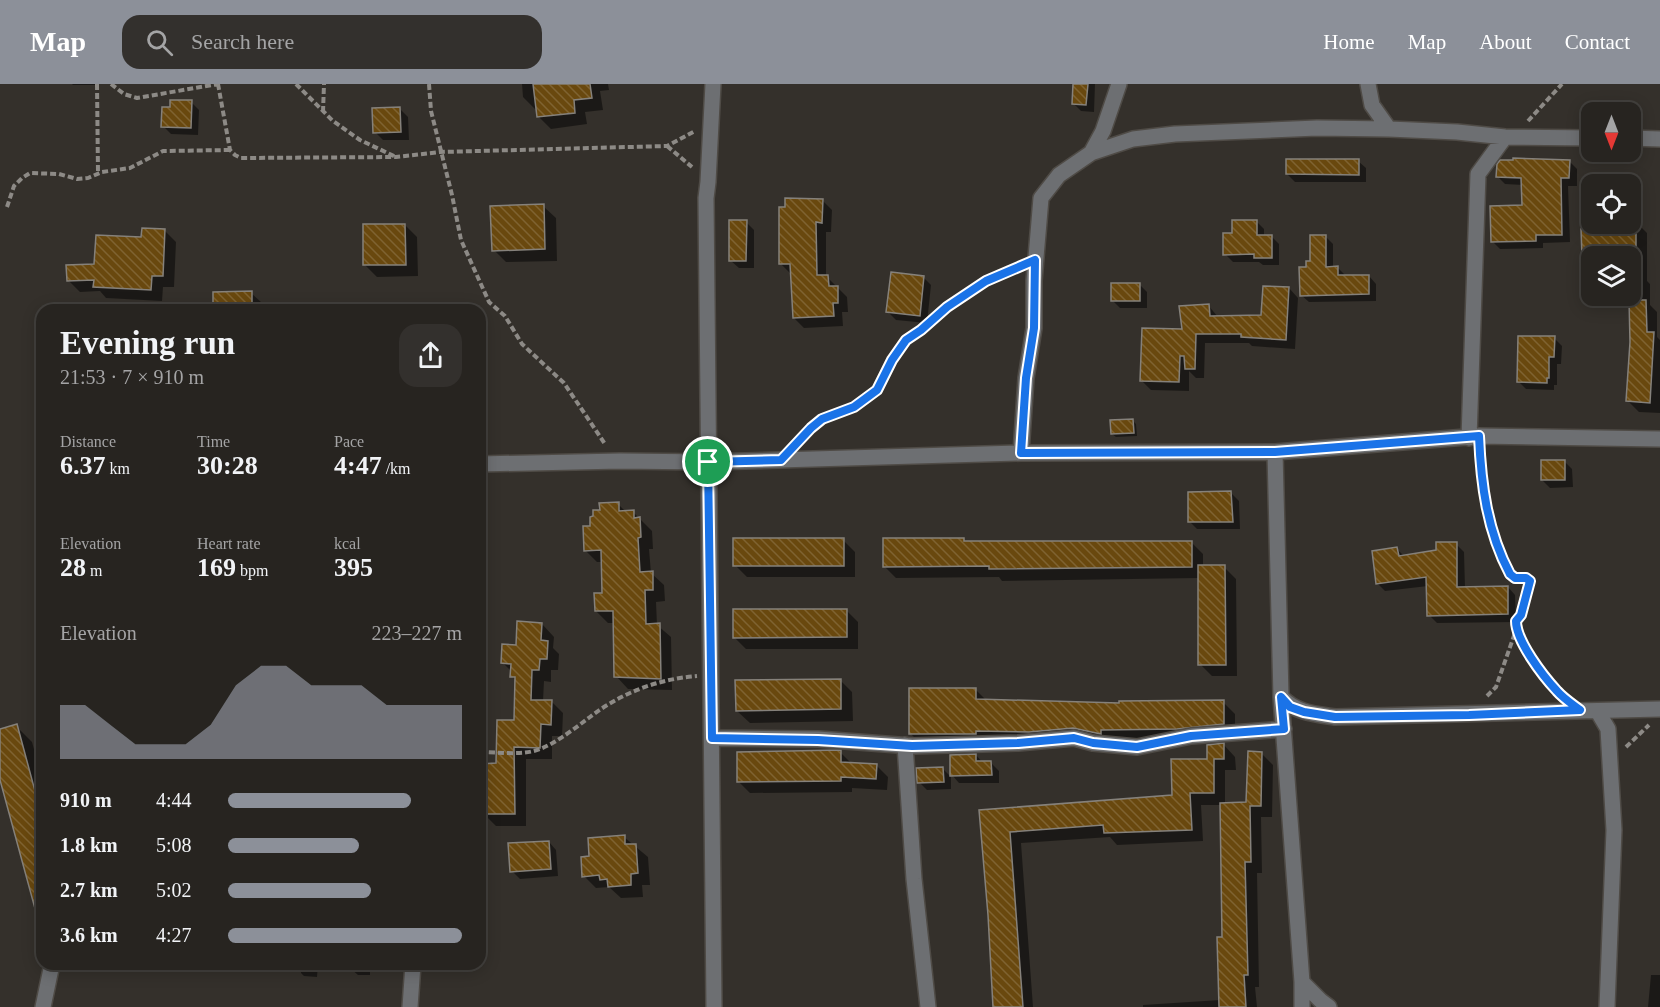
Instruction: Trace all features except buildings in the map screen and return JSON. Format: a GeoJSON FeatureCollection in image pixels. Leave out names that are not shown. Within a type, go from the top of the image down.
{"type":"FeatureCollection","features":[{"type":"Feature","properties":{"kind":"street"},"geometry":{"type":"LineString","coordinates":[[712,84],[706,198],[714,1007]]}},
{"type":"Feature","properties":{"kind":"street"},"geometry":{"type":"LineString","coordinates":[[1091,153],[1103,132],[1119,84]]}},
{"type":"Feature","properties":{"kind":"street"},"geometry":{"type":"LineString","coordinates":[[1368,84],[1372,105],[1389,129]]}},
{"type":"Feature","properties":{"kind":"street"},"geometry":{"type":"LineString","coordinates":[[1021,453],[1026,378],[1034,328],[1035,260],[1041,198],[1059,175],[1091,153],[1133,139],[1175,134],[1317,128],[1457,132],[1509,137],[1581,138]]}},
{"type":"Feature","properties":{"kind":"street"},"geometry":{"type":"LineString","coordinates":[[1474,437],[1478,174],[1509,137]]}},
{"type":"Feature","properties":{"kind":"street"},"geometry":{"type":"LineString","coordinates":[[1641,138],[1660,139]]}},
{"type":"Feature","properties":{"kind":"street"},"geometry":{"type":"LineString","coordinates":[[486,464],[708,462],[1021,453],[1275,452],[1474,437],[1660,439]]}},
{"type":"Feature","properties":{"kind":"street"},"geometry":{"type":"LineString","coordinates":[[1275,452],[1281,697],[1302,1007]]}},
{"type":"Feature","properties":{"kind":"street"},"geometry":{"type":"LineString","coordinates":[[1281,697],[1290,707],[1304,712],[1335,717],[1469,715],[1580,710],[1657,715]]}},
{"type":"Feature","properties":{"kind":"street"},"geometry":{"type":"LineString","coordinates":[[1608,729],[1623,711]]}},
{"type":"Feature","properties":{"kind":"street"},"geometry":{"type":"LineString","coordinates":[[1598,712],[1608,729],[1614,830],[1607,1007]]}},
{"type":"Feature","properties":{"kind":"street"},"geometry":{"type":"LineString","coordinates":[[712,738],[818,740],[905,745],[1018,743],[1074,738],[1093,743],[1137,747],[1191,736],[1284,729]]}},
{"type":"Feature","properties":{"kind":"street"},"geometry":{"type":"LineString","coordinates":[[905,745],[914,879],[928,1007]]}},
{"type":"Feature","properties":{"kind":"street"},"geometry":{"type":"LineString","coordinates":[[43,1007],[51,970]]}},
{"type":"Feature","properties":{"kind":"street"},"geometry":{"type":"LineString","coordinates":[[410,1007],[413,970]]}},
{"type":"Feature","properties":{"kind":"street"},"geometry":{"type":"LineString","coordinates":[[1302,982],[1329,1007]]}},
{"type":"Feature","properties":{"kind":"path"},"geometry":{"type":"LineString","coordinates":[[97,84],[98,174]]}},
{"type":"Feature","properties":{"kind":"path"},"geometry":{"type":"LineString","coordinates":[[111,84],[124,94],[136,98],[218,84],[230,150]]}},
{"type":"Feature","properties":{"kind":"path"},"geometry":{"type":"LineString","coordinates":[[296,84],[333,122],[360,140],[396,158]]}},
{"type":"Feature","properties":{"kind":"path"},"geometry":{"type":"LineString","coordinates":[[323,112],[324,84]]}},
{"type":"Feature","properties":{"kind":"path"},"geometry":{"type":"LineString","coordinates":[[429,84],[431,111],[460,240],[489,302],[505,316],[522,344],[564,383],[598,437],[620,461]]}},
{"type":"Feature","properties":{"kind":"path"},"geometry":{"type":"LineString","coordinates":[[1509,137],[1562,84]]}},
{"type":"Feature","properties":{"kind":"path"},"geometry":{"type":"LineString","coordinates":[[7,207],[14,186],[30,173],[51,173],[77,179],[130,168],[164,151],[230,150],[241,158],[396,158],[441,152],[667,146],[710,121]]}},
{"type":"Feature","properties":{"kind":"path"},"geometry":{"type":"LineString","coordinates":[[667,146],[708,182]]}},
{"type":"Feature","properties":{"kind":"path"},"geometry":{"type":"LineString","coordinates":[[781,460],[822,419],[854,407],[877,390],[892,360],[906,340],[947,307],[986,281],[1035,260]]}},
{"type":"Feature","properties":{"kind":"path"},"geometry":{"type":"LineString","coordinates":[[1469,715],[1496,687],[1516,629],[1516,621],[1521,615],[1530,581],[1526,578],[1515,578],[1510,574],[1491,532],[1474,437]]}},
{"type":"Feature","properties":{"kind":"path"},"geometry":{"type":"LineString","coordinates":[[1516,629],[1520,640],[1557,692],[1580,710]]}},
{"type":"Feature","properties":{"kind":"path"},"geometry":{"type":"LineString","coordinates":[[486,752],[539,750],[629,692],[676,678],[711,675]]}},
{"type":"Feature","properties":{"kind":"path"},"geometry":{"type":"LineString","coordinates":[[1611,762],[1657,715]]}},
{"type":"Feature","properties":{"kind":"route"},"geometry":{"type":"LineString","coordinates":[[1035,260],[1034,328],[1026,378],[1021,453],[1275,452],[1479,436],[1480,468],[1491,532],[1510,574],[1515,578],[1526,578],[1530,581],[1521,615],[1516,621],[1520,640],[1557,692],[1580,710],[1469,715],[1335,717],[1304,712],[1290,707],[1281,697],[1284,729],[1191,736],[1137,747],[1093,743],[1074,738],[1018,743],[912,746],[818,740],[712,738],[708,462],[781,460],[799,439],[822,419],[854,407],[877,390],[899,348],[947,307],[986,281],[1035,260]]}}]}
